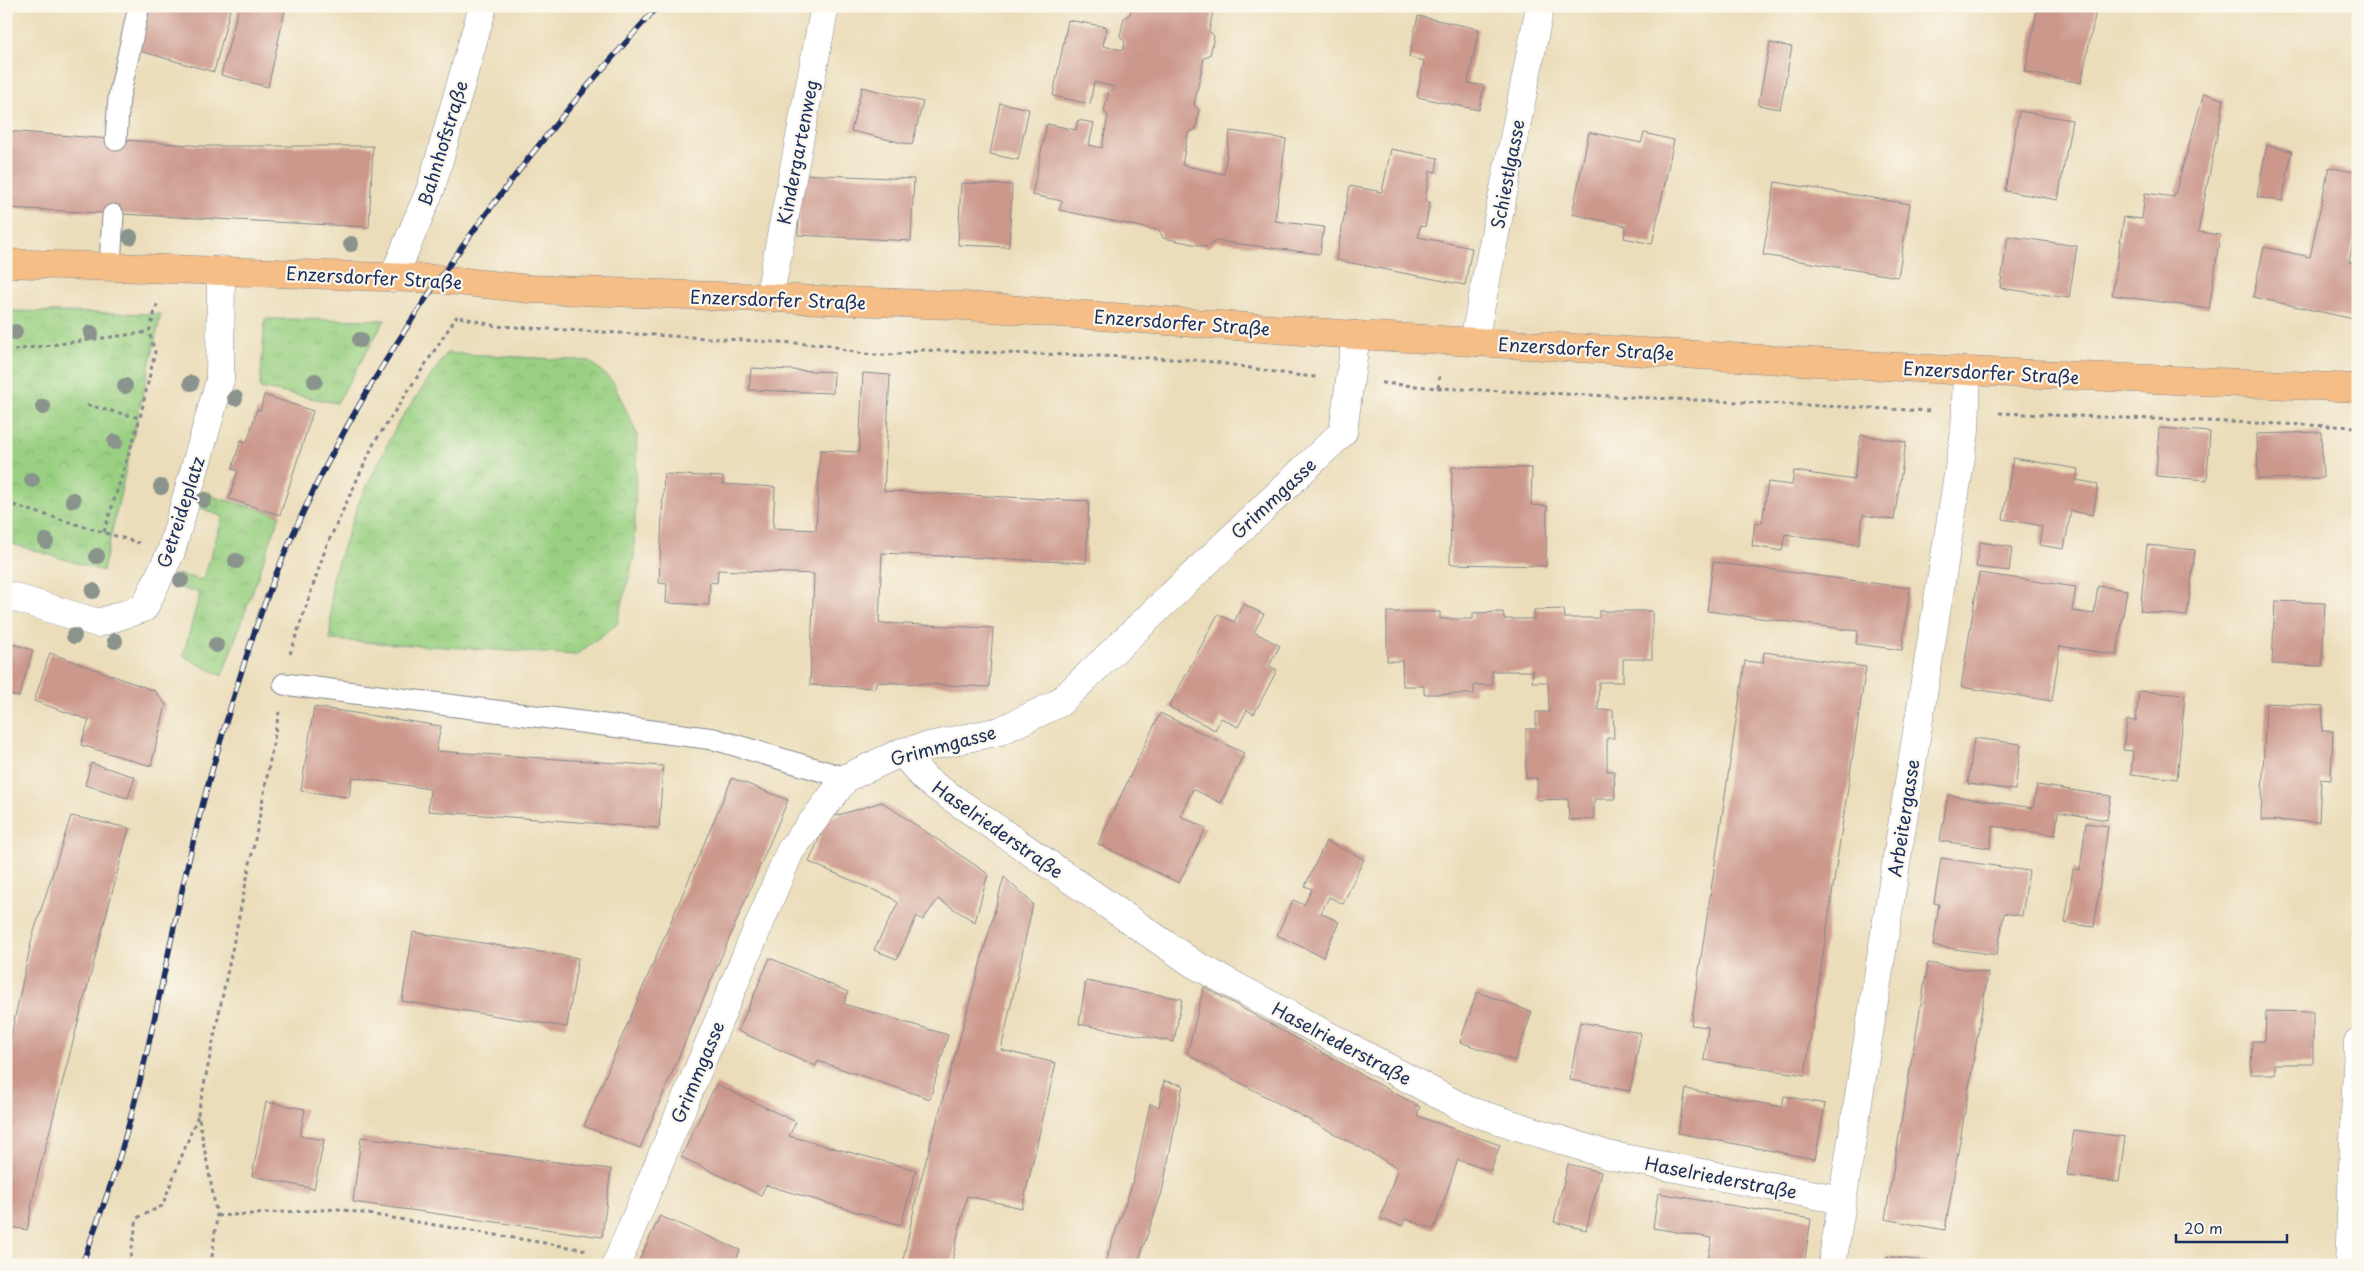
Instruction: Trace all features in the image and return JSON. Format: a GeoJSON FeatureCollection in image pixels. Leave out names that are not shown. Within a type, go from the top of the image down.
{"type":"FeatureCollection","features":[{"type":"Feature","properties":{"kind":"main road","name":"Enzersdorfer Straße"},"geometry":{"type":"LineString","coordinates":[[6,263],[438,279],[530,289],[951,305],[1356,335],[1967,371],[2358,388]]}},
{"type":"Feature","properties":{"kind":"street","name":"Bahnhofstraße"},"geometry":{"type":"LineString","coordinates":[[394,278],[431,188],[483,6]]}},
{"type":"Feature","properties":{"kind":"street","name":"Kindergartenweg"},"geometry":{"type":"LineString","coordinates":[[769,299],[825,6]]}},
{"type":"Feature","properties":{"kind":"street","name":"Schiestlgasse"},"geometry":{"type":"LineString","coordinates":[[1474,341],[1540,6]]}},
{"type":"Feature","properties":{"kind":"street","name":"Getreideplatz"},"geometry":{"type":"LineString","coordinates":[[6,595],[98,623],[144,608],[171,552],[220,380],[221,270]]}},
{"type":"Feature","properties":{"kind":"street","name":"Grimmgasse"},"geometry":{"type":"LineString","coordinates":[[617,1264],[790,850],[846,778],[902,752],[1000,731],[1058,703],[1343,432],[1356,335]]}},
{"type":"Feature","properties":{"kind":"street","name":"Arbeitergasse"},"geometry":{"type":"LineString","coordinates":[[1832,1265],[1965,431],[1967,371]]}},
{"type":"Feature","properties":{"kind":"street","name":"Haselriederstraße"},"geometry":{"type":"LineString","coordinates":[[902,752],[926,780],[1194,964],[1467,1110],[1608,1154],[1842,1200]]}},
{"type":"Feature","properties":{"kind":"street"},"geometry":{"type":"LineString","coordinates":[[2350,1265],[2358,1042]]}},
{"type":"Feature","properties":{"kind":"lane"},"geometry":{"type":"LineString","coordinates":[[116,140],[119,97],[139,6]]}},
{"type":"Feature","properties":{"kind":"lane"},"geometry":{"type":"LineString","coordinates":[[110,266],[113,215]]}},
{"type":"Feature","properties":{"kind":"lane"},"geometry":{"type":"LineString","coordinates":[[284,684],[714,739],[846,778]]}},
{"type":"Feature","properties":{"kind":"path"},"geometry":{"type":"LineString","coordinates":[[104,532],[140,418],[155,352],[149,332],[159,298],[151,297]]}},
{"type":"Feature","properties":{"kind":"path"},"geometry":{"type":"LineString","coordinates":[[448,314],[496,326],[828,345],[859,355],[893,356],[922,350],[1193,360],[1244,366],[1285,375],[1438,388],[1966,412],[2358,426]]}},
{"type":"Feature","properties":{"kind":"path"},"geometry":{"type":"LineString","coordinates":[[129,1265],[137,1218],[162,1206],[198,1114],[258,825],[291,648],[326,547],[370,452],[457,316]]}},
{"type":"Feature","properties":{"kind":"path"},"geometry":{"type":"LineString","coordinates":[[6,351],[149,332]]}},
{"type":"Feature","properties":{"kind":"path"},"geometry":{"type":"LineString","coordinates":[[87,405],[140,418]]}},
{"type":"Feature","properties":{"kind":"path"},"geometry":{"type":"LineString","coordinates":[[6,503],[171,552]]}},
{"type":"Feature","properties":{"kind":"path"},"geometry":{"type":"LineString","coordinates":[[198,1114],[216,1216],[211,1265]]}},
{"type":"Feature","properties":{"kind":"path"},"geometry":{"type":"LineString","coordinates":[[216,1216],[338,1209],[597,1251],[617,1264]]}},
{"type":"Feature","properties":{"kind":"green space"},"geometry":{"type":"Polygon","coordinates":[[[6,311],[161,314],[103,571],[6,542],[6,311]]]}},
{"type":"Feature","properties":{"kind":"green space"},"geometry":{"type":"Polygon","coordinates":[[[265,319],[385,320],[337,403],[260,388],[265,319]]]}},
{"type":"Feature","properties":{"kind":"green space"},"geometry":{"type":"Polygon","coordinates":[[[447,353],[590,361],[613,382],[637,434],[634,557],[617,624],[576,655],[330,640],[332,578],[359,502],[398,423],[447,353]]]}},
{"type":"Feature","properties":{"kind":"green space"},"geometry":{"type":"Polygon","coordinates":[[[198,492],[209,492],[214,497],[280,515],[222,676],[183,656],[200,593],[176,587],[173,576],[177,574],[203,580],[223,517],[196,506],[198,492]]]}},
{"type":"Feature","properties":{"kind":"building"},"geometry":{"type":"Polygon","coordinates":[[[148,6],[231,6],[214,72],[136,50],[148,6]]]}},
{"type":"Feature","properties":{"kind":"building"},"geometry":{"type":"Polygon","coordinates":[[[239,6],[286,6],[268,87],[221,75],[239,6]]]}},
{"type":"Feature","properties":{"kind":"building"},"geometry":{"type":"Polygon","coordinates":[[[1132,6],[1214,6],[1209,31],[1214,36],[1210,55],[1204,58],[1194,105],[1199,110],[1196,129],[1188,133],[1182,165],[1224,174],[1230,131],[1286,139],[1275,221],[1324,227],[1320,254],[1216,241],[1208,247],[1163,238],[1160,231],[1059,210],[1062,201],[1032,195],[1047,124],[1076,130],[1078,120],[1094,123],[1089,145],[1102,148],[1108,116],[1104,111],[1109,91],[1115,89],[1115,87],[1094,82],[1090,104],[1053,96],[1068,20],[1107,27],[1103,46],[1123,50],[1125,42],[1120,36],[1124,18],[1130,14],[1132,6]]]}},
{"type":"Feature","properties":{"kind":"building"},"geometry":{"type":"Polygon","coordinates":[[[2038,6],[2097,6],[2081,83],[2025,72],[2038,6]]]}},
{"type":"Feature","properties":{"kind":"building"},"geometry":{"type":"Polygon","coordinates":[[[1418,16],[1479,29],[1468,83],[1484,86],[1479,110],[1417,97],[1424,61],[1409,57],[1418,16]]]}},
{"type":"Feature","properties":{"kind":"building"},"geometry":{"type":"Polygon","coordinates":[[[1770,43],[1792,47],[1780,109],[1758,105],[1770,43]]]}},
{"type":"Feature","properties":{"kind":"building"},"geometry":{"type":"Polygon","coordinates":[[[862,87],[923,102],[912,145],[851,131],[862,87]]]}},
{"type":"Feature","properties":{"kind":"building"},"geometry":{"type":"Polygon","coordinates":[[[2204,93],[2224,100],[2198,232],[2220,235],[2209,309],[2112,295],[2124,217],[2142,219],[2145,193],[2174,197],[2204,93]]]}},
{"type":"Feature","properties":{"kind":"building"},"geometry":{"type":"Polygon","coordinates":[[[1000,103],[1029,109],[1018,160],[990,154],[1000,103]]]}},
{"type":"Feature","properties":{"kind":"building"},"geometry":{"type":"Polygon","coordinates":[[[2019,111],[2072,120],[2058,200],[2005,191],[2019,111]]]}},
{"type":"Feature","properties":{"kind":"building"},"geometry":{"type":"Polygon","coordinates":[[[6,131],[202,146],[373,146],[369,227],[6,208],[6,131]]]}},
{"type":"Feature","properties":{"kind":"building"},"geometry":{"type":"Polygon","coordinates":[[[1589,132],[1641,143],[1644,133],[1674,140],[1652,244],[1624,238],[1626,226],[1572,214],[1589,132]]]}},
{"type":"Feature","properties":{"kind":"building"},"geometry":{"type":"Polygon","coordinates":[[[2267,145],[2292,151],[2282,201],[2257,197],[2267,145]]]}},
{"type":"Feature","properties":{"kind":"building"},"geometry":{"type":"Polygon","coordinates":[[[1391,149],[1438,158],[1436,172],[1430,171],[1425,201],[1430,202],[1425,227],[1420,226],[1418,237],[1472,248],[1465,285],[1336,260],[1350,186],[1382,192],[1391,149]]]}},
{"type":"Feature","properties":{"kind":"building"},"geometry":{"type":"Polygon","coordinates":[[[2329,167],[2358,173],[2358,219],[2349,262],[2358,263],[2358,320],[2253,297],[2264,247],[2310,257],[2329,167]]]}},
{"type":"Feature","properties":{"kind":"building"},"geometry":{"type":"Polygon","coordinates":[[[801,174],[914,179],[911,241],[798,235],[801,174]]]}},
{"type":"Feature","properties":{"kind":"building"},"geometry":{"type":"Polygon","coordinates":[[[1775,182],[1910,204],[1898,277],[1763,255],[1775,182]]]}},
{"type":"Feature","properties":{"kind":"building"},"geometry":{"type":"Polygon","coordinates":[[[961,183],[1012,185],[1009,247],[958,245],[961,183]]]}},
{"type":"Feature","properties":{"kind":"building"},"geometry":{"type":"Polygon","coordinates":[[[2008,236],[2077,246],[2069,298],[2000,288],[2008,236]]]}},
{"type":"Feature","properties":{"kind":"building"},"geometry":{"type":"Polygon","coordinates":[[[751,368],[834,372],[833,393],[749,390],[751,368]]]}},
{"type":"Feature","properties":{"kind":"building"},"geometry":{"type":"Polygon","coordinates":[[[863,373],[890,375],[884,491],[1089,501],[1086,563],[882,553],[879,623],[993,628],[989,687],[876,682],[875,688],[810,685],[814,574],[718,570],[717,583],[710,582],[709,605],[666,603],[667,584],[659,583],[664,474],[723,477],[723,484],[775,487],[773,528],[816,530],[820,450],[859,452],[863,373]]]}},
{"type":"Feature","properties":{"kind":"building"},"geometry":{"type":"Polygon","coordinates":[[[264,395],[313,411],[280,515],[229,499],[238,471],[232,469],[241,440],[247,442],[257,409],[260,411],[264,395]]]}},
{"type":"Feature","properties":{"kind":"building"},"geometry":{"type":"Polygon","coordinates":[[[2159,428],[2210,432],[2207,480],[2156,476],[2159,428]]]}},
{"type":"Feature","properties":{"kind":"building"},"geometry":{"type":"Polygon","coordinates":[[[2321,432],[2323,478],[2258,479],[2257,434],[2321,432]]]}},
{"type":"Feature","properties":{"kind":"building"},"geometry":{"type":"Polygon","coordinates":[[[1861,435],[1906,442],[1894,520],[1863,515],[1859,545],[1785,534],[1782,551],[1752,546],[1755,522],[1762,523],[1768,482],[1792,485],[1794,471],[1854,480],[1861,435]]]}},
{"type":"Feature","properties":{"kind":"building"},"geometry":{"type":"Polygon","coordinates":[[[2013,458],[2078,469],[2076,480],[2098,484],[2093,515],[2071,511],[2064,549],[2039,545],[2042,526],[2003,519],[2013,458]]]}},
{"type":"Feature","properties":{"kind":"building"},"geometry":{"type":"Polygon","coordinates":[[[1452,467],[1532,468],[1531,505],[1547,506],[1546,566],[1450,564],[1452,467]]]}},
{"type":"Feature","properties":{"kind":"building"},"geometry":{"type":"Polygon","coordinates":[[[1980,542],[2012,547],[2009,571],[1976,567],[1980,542]]]}},
{"type":"Feature","properties":{"kind":"building"},"geometry":{"type":"Polygon","coordinates":[[[2147,545],[2195,550],[2187,616],[2140,611],[2147,545]]]}},
{"type":"Feature","properties":{"kind":"building"},"geometry":{"type":"Polygon","coordinates":[[[1713,562],[1910,588],[1902,650],[1856,644],[1858,631],[1707,611],[1713,562]]]}},
{"type":"Feature","properties":{"kind":"building"},"geometry":{"type":"Polygon","coordinates":[[[1979,573],[2076,587],[2072,611],[2094,614],[2098,586],[2127,590],[2117,655],[2060,646],[2052,701],[1961,687],[1979,573]]]}},
{"type":"Feature","properties":{"kind":"building"},"geometry":{"type":"Polygon","coordinates":[[[2275,601],[2325,603],[2322,666],[2272,664],[2275,601]]]}},
{"type":"Feature","properties":{"kind":"building"},"geometry":{"type":"Polygon","coordinates":[[[1243,604],[1264,614],[1254,632],[1280,646],[1269,666],[1277,670],[1254,714],[1247,710],[1238,727],[1221,718],[1215,730],[1169,707],[1218,614],[1234,622],[1243,604]]]}},
{"type":"Feature","properties":{"kind":"building"},"geometry":{"type":"Polygon","coordinates":[[[1564,609],[1565,618],[1599,618],[1599,611],[1652,611],[1652,659],[1623,659],[1623,682],[1599,682],[1598,710],[1613,710],[1614,738],[1607,738],[1607,771],[1614,771],[1615,799],[1594,799],[1594,819],[1569,820],[1568,799],[1537,800],[1537,778],[1526,778],[1526,729],[1536,729],[1536,712],[1549,712],[1548,682],[1532,682],[1533,671],[1492,671],[1492,685],[1474,685],[1474,694],[1424,694],[1424,686],[1403,686],[1402,661],[1387,661],[1387,612],[1440,612],[1440,619],[1473,619],[1473,613],[1503,612],[1504,619],[1534,619],[1534,610],[1564,609]]]}},
{"type":"Feature","properties":{"kind":"building"},"geometry":{"type":"Polygon","coordinates":[[[6,642],[33,650],[19,697],[6,693],[6,642]]]}},
{"type":"Feature","properties":{"kind":"building"},"geometry":{"type":"Polygon","coordinates":[[[1764,652],[1866,667],[1805,1075],[1704,1060],[1708,1027],[1691,1025],[1745,661],[1763,663],[1764,652]]]}},
{"type":"Feature","properties":{"kind":"building"},"geometry":{"type":"Polygon","coordinates":[[[50,653],[155,691],[166,705],[151,766],[81,745],[89,720],[34,701],[50,653]]]}},
{"type":"Feature","properties":{"kind":"building"},"geometry":{"type":"Polygon","coordinates":[[[2139,691],[2185,695],[2177,779],[2131,774],[2133,751],[2123,750],[2127,720],[2136,721],[2139,691]]]}},
{"type":"Feature","properties":{"kind":"building"},"geometry":{"type":"Polygon","coordinates":[[[2266,703],[2323,706],[2322,731],[2333,731],[2331,780],[2321,779],[2319,822],[2261,820],[2266,703]]]}},
{"type":"Feature","properties":{"kind":"building"},"geometry":{"type":"Polygon","coordinates":[[[314,707],[441,726],[436,751],[663,766],[659,828],[428,811],[430,789],[352,777],[349,797],[301,791],[314,707]]]}},
{"type":"Feature","properties":{"kind":"building"},"geometry":{"type":"Polygon","coordinates":[[[1160,713],[1244,753],[1221,803],[1193,789],[1180,816],[1206,828],[1179,883],[1098,844],[1160,713]]]}},
{"type":"Feature","properties":{"kind":"building"},"geometry":{"type":"Polygon","coordinates":[[[1974,738],[2021,744],[2015,790],[1968,784],[1974,738]]]}},
{"type":"Feature","properties":{"kind":"building"},"geometry":{"type":"Polygon","coordinates":[[[91,763],[135,777],[128,798],[85,785],[91,763]]]}},
{"type":"Feature","properties":{"kind":"building"},"geometry":{"type":"Polygon","coordinates":[[[732,778],[788,800],[640,1148],[584,1126],[732,778]]]}},
{"type":"Feature","properties":{"kind":"building"},"geometry":{"type":"Polygon","coordinates":[[[2037,785],[2111,796],[2107,820],[2058,812],[2055,835],[1993,826],[1990,848],[1940,841],[1948,795],[2033,808],[2037,785]]]}},
{"type":"Feature","properties":{"kind":"building"},"geometry":{"type":"Polygon","coordinates":[[[882,802],[988,874],[975,922],[938,899],[923,920],[917,916],[897,959],[874,950],[898,903],[890,897],[809,862],[828,818],[882,802]]]}},
{"type":"Feature","properties":{"kind":"building"},"geometry":{"type":"Polygon","coordinates":[[[71,816],[129,828],[37,1179],[27,1230],[6,1226],[6,1059],[32,938],[71,816]]]}},
{"type":"Feature","properties":{"kind":"building"},"geometry":{"type":"Polygon","coordinates":[[[2086,823],[2108,826],[2094,927],[2065,923],[2073,869],[2080,870],[2086,823]]]}},
{"type":"Feature","properties":{"kind":"building"},"geometry":{"type":"Polygon","coordinates":[[[1326,841],[1364,859],[1343,904],[1329,897],[1321,913],[1339,922],[1323,957],[1277,935],[1293,900],[1304,905],[1312,889],[1305,886],[1326,841]]]}},
{"type":"Feature","properties":{"kind":"building"},"geometry":{"type":"Polygon","coordinates":[[[1941,858],[2029,871],[2022,916],[2004,913],[1997,955],[1933,946],[1939,904],[1934,903],[1941,858]]]}},
{"type":"Feature","properties":{"kind":"building"},"geometry":{"type":"Polygon","coordinates":[[[1004,877],[1033,904],[1001,1050],[1056,1063],[1022,1208],[967,1196],[951,1265],[902,1265],[919,1186],[1004,877]]]}},
{"type":"Feature","properties":{"kind":"building"},"geometry":{"type":"Polygon","coordinates":[[[413,932],[578,958],[567,1027],[402,1001],[413,932]]]}},
{"type":"Feature","properties":{"kind":"building"},"geometry":{"type":"Polygon","coordinates":[[[770,958],[848,992],[844,1004],[948,1035],[930,1099],[818,1061],[816,1066],[738,1031],[770,958]]]}},
{"type":"Feature","properties":{"kind":"building"},"geometry":{"type":"Polygon","coordinates":[[[1928,963],[1988,973],[1945,1230],[1885,1219],[1928,963]]]}},
{"type":"Feature","properties":{"kind":"building"},"geometry":{"type":"Polygon","coordinates":[[[1086,981],[1182,999],[1174,1042],[1079,1024],[1086,981]]]}},
{"type":"Feature","properties":{"kind":"building"},"geometry":{"type":"Polygon","coordinates":[[[1204,987],[1420,1107],[1417,1116],[1500,1145],[1491,1171],[1458,1160],[1434,1229],[1405,1219],[1403,1226],[1380,1219],[1398,1168],[1187,1054],[1204,987]]]}},
{"type":"Feature","properties":{"kind":"building"},"geometry":{"type":"Polygon","coordinates":[[[1477,992],[1532,1012],[1515,1061],[1460,1042],[1477,992]]]}},
{"type":"Feature","properties":{"kind":"building"},"geometry":{"type":"Polygon","coordinates":[[[2266,1011],[2313,1012],[2313,1064],[2275,1064],[2275,1074],[2251,1074],[2252,1041],[2265,1041],[2266,1011]]]}},
{"type":"Feature","properties":{"kind":"building"},"geometry":{"type":"Polygon","coordinates":[[[1580,1022],[1641,1033],[1630,1091],[1570,1080],[1580,1022]]]}},
{"type":"Feature","properties":{"kind":"building"},"geometry":{"type":"Polygon","coordinates":[[[1164,1081],[1183,1085],[1162,1192],[1137,1265],[1104,1265],[1133,1182],[1150,1104],[1159,1107],[1164,1081]]]}},
{"type":"Feature","properties":{"kind":"building"},"geometry":{"type":"Polygon","coordinates":[[[716,1084],[796,1122],[789,1136],[916,1170],[901,1225],[766,1185],[761,1195],[681,1157],[716,1084]]]}},
{"type":"Feature","properties":{"kind":"building"},"geometry":{"type":"Polygon","coordinates":[[[1686,1089],[1782,1107],[1784,1096],[1825,1104],[1815,1159],[1678,1133],[1686,1089]]]}},
{"type":"Feature","properties":{"kind":"building"},"geometry":{"type":"Polygon","coordinates":[[[266,1102],[305,1109],[300,1136],[324,1140],[314,1189],[252,1176],[266,1102]]]}},
{"type":"Feature","properties":{"kind":"building"},"geometry":{"type":"Polygon","coordinates":[[[2074,1130],[2125,1137],[2119,1182],[2067,1176],[2074,1130]]]}},
{"type":"Feature","properties":{"kind":"building"},"geometry":{"type":"Polygon","coordinates":[[[361,1137],[611,1169],[602,1237],[353,1202],[361,1137]]]}},
{"type":"Feature","properties":{"kind":"building"},"geometry":{"type":"Polygon","coordinates":[[[1568,1164],[1601,1172],[1586,1230],[1554,1222],[1568,1164]]]}},
{"type":"Feature","properties":{"kind":"building"},"geometry":{"type":"Polygon","coordinates":[[[1658,1193],[1811,1219],[1804,1265],[1734,1265],[1708,1260],[1712,1238],[1653,1228],[1658,1193]]]}},
{"type":"Feature","properties":{"kind":"building"},"geometry":{"type":"Polygon","coordinates":[[[660,1216],[740,1250],[734,1265],[637,1265],[660,1216]]]}},
{"type":"Feature","properties":{"kind":"building"},"geometry":{"type":"Polygon","coordinates":[[[1887,1256],[1940,1264],[1940,1265],[1885,1265],[1887,1256]]]}},
{"type":"Feature","properties":{"kind":"railway"},"geometry":{"type":"LineString","coordinates":[[82,1265],[113,1178],[138,1088],[200,814],[230,708],[273,580],[301,517],[331,456],[365,395],[439,279],[537,147],[658,6]]}}]}
